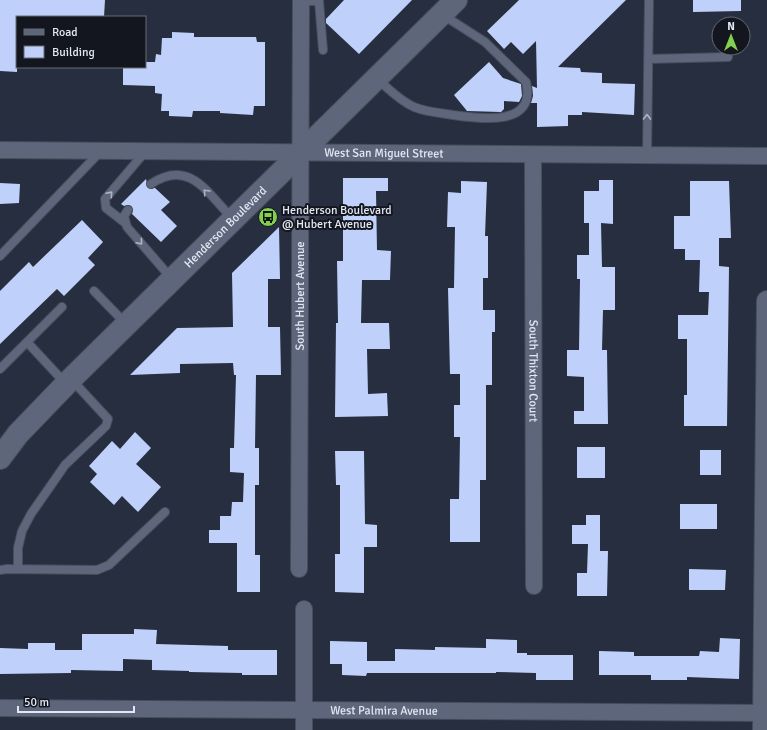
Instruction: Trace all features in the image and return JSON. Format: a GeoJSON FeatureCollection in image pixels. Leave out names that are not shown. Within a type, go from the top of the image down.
{"type":"FeatureCollection","features":[{"type":"Feature","properties":{"kind":"main road","name":"Henderson Boulevard"},"geometry":{"type":"LineString","coordinates":[[0,458],[18,434],[69,382],[449,7]]}},
{"type":"Feature","properties":{"kind":"street","name":"South Hubert Avenue"},"geometry":{"type":"LineString","coordinates":[[299,569],[301,1]]}},
{"type":"Feature","properties":{"kind":"street","name":"West San Miguel Street"},"geometry":{"type":"LineString","coordinates":[[0,150],[100,152],[767,156]]}},
{"type":"Feature","properties":{"kind":"street","name":"South Thixton Court"},"geometry":{"type":"LineString","coordinates":[[534,155],[534,586]]}},
{"type":"Feature","properties":{"kind":"street"},"geometry":{"type":"LineString","coordinates":[[764,719],[767,301]]}},
{"type":"Feature","properties":{"kind":"street"},"geometry":{"type":"LineString","coordinates":[[304,609],[304,730]]}},
{"type":"Feature","properties":{"kind":"street","name":"West Palmira Avenue"},"geometry":{"type":"LineString","coordinates":[[0,708],[305,710],[764,719]]}},
{"type":"Feature","properties":{"kind":"lane"},"geometry":{"type":"LineString","coordinates":[[301,1],[319,0],[323,50]]}},
{"type":"Feature","properties":{"kind":"lane"},"geometry":{"type":"LineString","coordinates":[[647,156],[649,0]]}},
{"type":"Feature","properties":{"kind":"lane"},"geometry":{"type":"LineString","coordinates":[[377,79],[403,102],[435,112],[466,117],[497,119],[511,115],[522,108],[526,101],[526,82],[449,7]]}},
{"type":"Feature","properties":{"kind":"lane"},"geometry":{"type":"LineString","coordinates":[[648,59],[728,57]]}},
{"type":"Feature","properties":{"kind":"lane"},"geometry":{"type":"LineString","coordinates":[[0,256],[100,152]]}},
{"type":"Feature","properties":{"kind":"lane"},"geometry":{"type":"LineString","coordinates":[[145,152],[105,200],[106,208],[124,222],[173,280]]}},
{"type":"Feature","properties":{"kind":"lane"},"geometry":{"type":"LineString","coordinates":[[151,184],[159,179],[175,174],[188,176],[198,183],[233,220]]}},
{"type":"Feature","properties":{"kind":"lane"},"geometry":{"type":"LineString","coordinates":[[124,222],[124,216],[128,210]]}},
{"type":"Feature","properties":{"kind":"lane"},"geometry":{"type":"LineString","coordinates":[[94,291],[126,325]]}},
{"type":"Feature","properties":{"kind":"lane"},"geometry":{"type":"LineString","coordinates":[[0,369],[62,307]]}},
{"type":"Feature","properties":{"kind":"lane"},"geometry":{"type":"LineString","coordinates":[[18,569],[18,548],[22,531],[31,514],[65,465],[106,426],[108,418],[26,342]]}},
{"type":"Feature","properties":{"kind":"lane"},"geometry":{"type":"LineString","coordinates":[[2,568],[97,570],[109,565],[165,512]]}},
{"type":"Feature","properties":{"kind":"building"},"geometry":{"type":"Polygon","coordinates":[[[0,0],[105,0],[104,16],[16,16],[17,72],[0,71],[0,0]]]}},
{"type":"Feature","properties":{"kind":"building"},"geometry":{"type":"Polygon","coordinates":[[[344,0],[412,0],[359,54],[326,23],[326,19],[344,0]]]}},
{"type":"Feature","properties":{"kind":"building"},"geometry":{"type":"Polygon","coordinates":[[[519,0],[626,0],[558,67],[580,68],[581,72],[602,73],[602,83],[635,84],[634,115],[582,112],[582,115],[568,115],[568,126],[537,127],[537,103],[531,103],[533,96],[532,86],[537,88],[536,41],[523,54],[511,42],[504,49],[487,31],[519,0]]]}},
{"type":"Feature","properties":{"kind":"building"},"geometry":{"type":"Polygon","coordinates":[[[693,0],[741,0],[741,11],[693,12],[693,0]]]}},
{"type":"Feature","properties":{"kind":"building"},"geometry":{"type":"Polygon","coordinates":[[[172,32],[194,33],[194,37],[256,37],[257,42],[265,42],[265,106],[254,106],[253,115],[220,113],[220,111],[193,111],[192,117],[169,116],[169,111],[161,111],[162,94],[155,93],[155,86],[123,85],[123,68],[146,68],[146,62],[155,62],[156,54],[161,55],[162,38],[172,38],[172,32]]]}},
{"type":"Feature","properties":{"kind":"building"},"geometry":{"type":"Polygon","coordinates":[[[489,62],[503,78],[521,84],[522,96],[519,102],[504,101],[504,109],[501,112],[467,111],[454,95],[489,62]]]}},
{"type":"Feature","properties":{"kind":"building"},"geometry":{"type":"Polygon","coordinates":[[[343,178],[388,178],[388,191],[376,191],[377,250],[391,251],[390,280],[362,280],[361,323],[389,323],[390,349],[367,349],[368,394],[387,393],[388,416],[335,417],[336,323],[338,323],[337,261],[343,261],[343,178]]]}},
{"type":"Feature","properties":{"kind":"building"},"geometry":{"type":"Polygon","coordinates":[[[146,179],[148,188],[155,188],[170,202],[161,210],[177,226],[161,242],[132,214],[133,210],[131,206],[124,206],[121,204],[146,179]]]}},
{"type":"Feature","properties":{"kind":"building"},"geometry":{"type":"Polygon","coordinates":[[[599,180],[613,180],[613,224],[601,223],[602,267],[615,267],[615,310],[603,310],[602,350],[607,350],[608,424],[574,424],[574,411],[584,411],[584,377],[567,376],[567,350],[579,350],[580,279],[577,279],[577,255],[589,255],[589,223],[584,223],[584,191],[599,191],[599,180]]]}},
{"type":"Feature","properties":{"kind":"building"},"geometry":{"type":"Polygon","coordinates":[[[461,181],[487,182],[485,236],[488,236],[488,278],[483,278],[483,310],[495,310],[495,332],[492,332],[492,385],[486,385],[486,480],[480,480],[480,542],[450,542],[450,499],[459,499],[460,437],[454,437],[454,405],[460,405],[460,374],[450,374],[448,288],[454,288],[455,227],[447,227],[448,192],[461,193],[461,181]]]}},
{"type":"Feature","properties":{"kind":"building"},"geometry":{"type":"Polygon","coordinates":[[[690,181],[729,181],[731,238],[719,238],[719,266],[729,267],[727,426],[684,426],[684,395],[687,395],[687,339],[678,339],[678,315],[708,315],[709,292],[699,292],[700,260],[685,260],[685,249],[674,249],[674,216],[690,216],[690,181]]]}},
{"type":"Feature","properties":{"kind":"building"},"geometry":{"type":"Polygon","coordinates":[[[0,183],[20,184],[19,203],[0,204],[0,183]]]}},
{"type":"Feature","properties":{"kind":"building"},"geometry":{"type":"Polygon","coordinates":[[[82,220],[103,242],[88,258],[95,265],[64,296],[57,289],[0,344],[0,291],[29,262],[33,267],[82,220]]]}},
{"type":"Feature","properties":{"kind":"building"},"geometry":{"type":"Polygon","coordinates":[[[279,227],[280,279],[268,279],[268,327],[280,327],[281,375],[256,375],[255,448],[259,448],[259,485],[255,485],[255,555],[260,555],[260,592],[237,592],[237,543],[209,543],[209,530],[220,530],[220,516],[231,516],[232,502],[243,502],[244,473],[230,472],[230,448],[234,448],[236,375],[234,375],[233,363],[180,364],[180,373],[130,375],[177,328],[233,327],[232,273],[279,227]]]}},
{"type":"Feature","properties":{"kind":"building"},"geometry":{"type":"Polygon","coordinates":[[[135,432],[151,448],[136,464],[161,487],[138,512],[122,496],[114,505],[90,482],[97,474],[89,466],[112,441],[120,449],[135,432]]]}},
{"type":"Feature","properties":{"kind":"building"},"geometry":{"type":"Polygon","coordinates":[[[577,447],[605,447],[605,478],[577,478],[577,447]]]}},
{"type":"Feature","properties":{"kind":"building"},"geometry":{"type":"Polygon","coordinates":[[[700,450],[721,450],[721,475],[700,475],[700,450]]]}},
{"type":"Feature","properties":{"kind":"building"},"geometry":{"type":"Polygon","coordinates":[[[335,451],[364,451],[365,524],[377,525],[377,547],[364,547],[364,593],[335,592],[335,554],[340,554],[340,485],[336,485],[335,451]]]}},
{"type":"Feature","properties":{"kind":"building"},"geometry":{"type":"Polygon","coordinates":[[[680,504],[717,504],[717,529],[680,529],[680,504]]]}},
{"type":"Feature","properties":{"kind":"building"},"geometry":{"type":"Polygon","coordinates":[[[586,515],[600,515],[600,551],[608,551],[607,596],[577,596],[577,573],[587,573],[588,544],[572,544],[572,525],[586,525],[586,515]]]}},
{"type":"Feature","properties":{"kind":"building"},"geometry":{"type":"Polygon","coordinates":[[[689,569],[726,570],[725,590],[689,590],[689,569]]]}},
{"type":"Feature","properties":{"kind":"building"},"geometry":{"type":"Polygon","coordinates":[[[134,629],[157,630],[156,644],[228,646],[228,650],[277,650],[277,675],[242,675],[242,673],[152,670],[152,660],[123,659],[123,671],[71,670],[71,673],[0,674],[0,648],[28,649],[28,643],[55,643],[55,650],[82,650],[82,634],[134,634],[134,629]]]}},
{"type":"Feature","properties":{"kind":"building"},"geometry":{"type":"Polygon","coordinates":[[[720,638],[740,639],[739,679],[687,677],[687,680],[651,680],[651,675],[599,675],[599,651],[634,652],[634,656],[699,656],[700,651],[719,652],[720,638]]]}},
{"type":"Feature","properties":{"kind":"building"},"geometry":{"type":"Polygon","coordinates":[[[486,639],[517,640],[517,653],[527,653],[527,655],[573,655],[573,680],[536,680],[536,673],[496,672],[367,673],[366,676],[342,675],[342,664],[330,664],[330,641],[367,642],[367,661],[395,661],[395,649],[435,650],[435,647],[486,648],[486,639]]]}},
{"type":"Feature","properties":{"kind":"place","name":"Henderson Boulevard @ Hubert Avenue"},"geometry":{"type":"Point","coordinates":[268,217]}}]}
